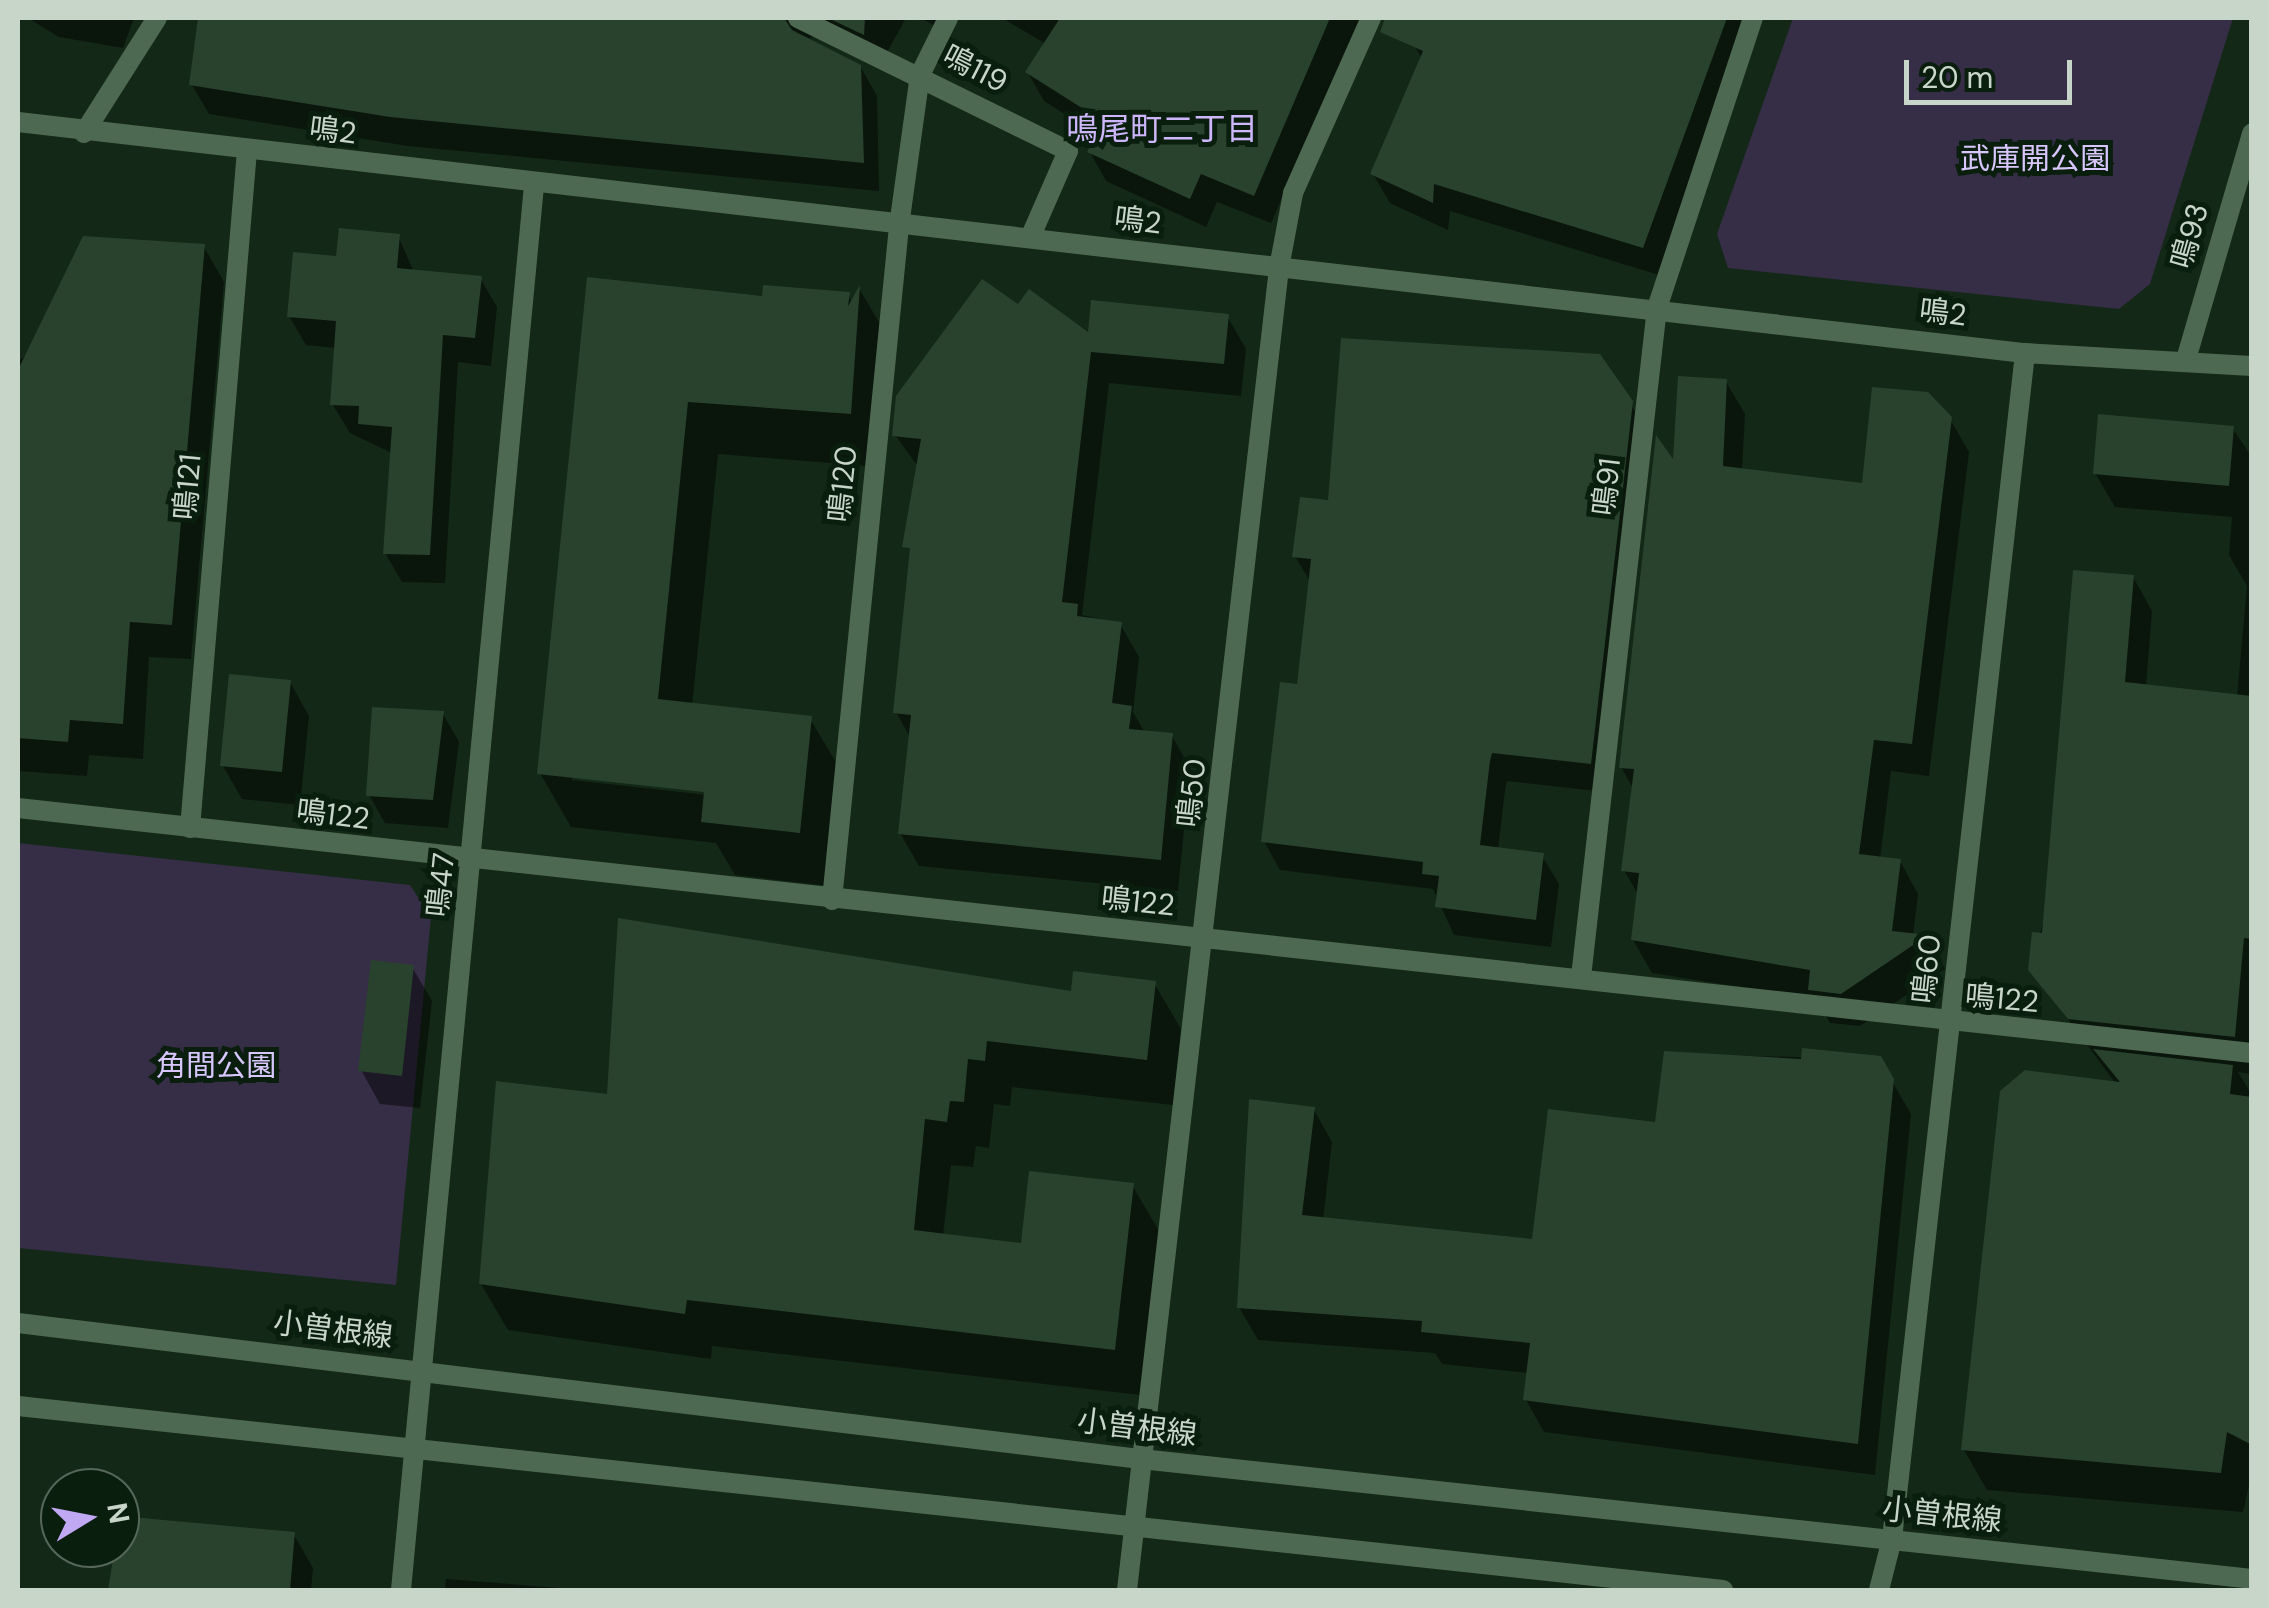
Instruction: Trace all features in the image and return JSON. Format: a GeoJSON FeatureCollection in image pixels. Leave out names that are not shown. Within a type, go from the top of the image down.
{"type":"FeatureCollection","features":[{"type":"Feature","properties":{"kind":"street"},"geometry":{"type":"LineString","coordinates":[[84,133],[157,18]]}},
{"type":"Feature","properties":{"kind":"street","name":"鳴119"},"geometry":{"type":"LineString","coordinates":[[798,18],[1068,151],[1030,238]]}},
{"type":"Feature","properties":{"kind":"street","name":"鳴120"},"geometry":{"type":"LineString","coordinates":[[832,900],[900,226],[920,75],[948,18]]}},
{"type":"Feature","properties":{"kind":"street","name":"鳴50"},"geometry":{"type":"LineString","coordinates":[[1127,1590],[1207,939],[1279,268],[1293,193],[1371,18]]}},
{"type":"Feature","properties":{"kind":"street","name":"鳴91"},"geometry":{"type":"LineString","coordinates":[[1581,977],[1658,308],[1753,18]]}},
{"type":"Feature","properties":{"kind":"street","name":"鳴2"},"geometry":{"type":"LineString","coordinates":[[18,122],[84,133],[1658,308],[2024,353],[2187,356],[2252,366]]}},
{"type":"Feature","properties":{"kind":"street","name":"鳴93"},"geometry":{"type":"LineString","coordinates":[[2187,356],[2252,132]]}},
{"type":"Feature","properties":{"kind":"street","name":"鳴121"},"geometry":{"type":"LineString","coordinates":[[190,828],[247,151]]}},
{"type":"Feature","properties":{"kind":"street","name":"鳴47"},"geometry":{"type":"LineString","coordinates":[[401,1590],[474,861],[534,184]]}},
{"type":"Feature","properties":{"kind":"street","name":"鳴60"},"geometry":{"type":"LineString","coordinates":[[1879,1590],[1892,1540],[2024,353]]}},
{"type":"Feature","properties":{"kind":"street","name":"鳴122"},"geometry":{"type":"LineString","coordinates":[[18,808],[832,900],[1581,977],[1951,1024],[2252,1053]]}},
{"type":"Feature","properties":{"kind":"street","name":"小曽根線"},"geometry":{"type":"LineString","coordinates":[[18,1323],[1141,1459],[2252,1579]]}},
{"type":"Feature","properties":{"kind":"street"},"geometry":{"type":"LineString","coordinates":[[18,1406],[414,1453],[1135,1523],[1723,1590]]}},
{"type":"Feature","properties":{"kind":"green space","name":"武庫開公園"},"geometry":{"type":"Polygon","coordinates":[[[1793,18],[2233,18],[2150,284],[2119,309],[1728,268],[1717,234],[1793,18]]]}},
{"type":"Feature","properties":{"kind":"green space","name":"角間公園"},"geometry":{"type":"Polygon","coordinates":[[[18,843],[410,885],[431,917],[396,1285],[18,1248],[18,843]]]}},
{"type":"Feature","properties":{"kind":"building"},"geometry":{"type":"Polygon","coordinates":[[[198,18],[784,18],[792,30],[861,65],[864,163],[390,117],[189,85],[198,18]]]}},
{"type":"Feature","properties":{"kind":"building"},"geometry":{"type":"Polygon","coordinates":[[[828,18],[865,18],[864,35],[828,18]]]}},
{"type":"Feature","properties":{"kind":"building"},"geometry":{"type":"Polygon","coordinates":[[[1060,18],[1330,18],[1254,196],[1201,174],[1190,199],[1087,152],[1104,122],[1025,72],[1060,18]]]}},
{"type":"Feature","properties":{"kind":"building"},"geometry":{"type":"Polygon","coordinates":[[[1385,18],[1727,18],[1643,248],[1434,184],[1433,203],[1370,174],[1423,51],[1380,32],[1385,18]]]}},
{"type":"Feature","properties":{"kind":"building"},"geometry":{"type":"Polygon","coordinates":[[[339,228],[400,234],[397,268],[482,276],[475,338],[443,335],[430,555],[383,554],[392,427],[358,424],[359,406],[330,405],[336,321],[287,317],[293,252],[336,256],[339,228]]]}},
{"type":"Feature","properties":{"kind":"building"},"geometry":{"type":"Polygon","coordinates":[[[83,236],[205,244],[172,625],[130,622],[123,724],[70,720],[68,742],[18,738],[18,370],[83,236]]]}},
{"type":"Feature","properties":{"kind":"building"},"geometry":{"type":"Polygon","coordinates":[[[587,277],[762,296],[763,285],[850,292],[848,306],[860,285],[851,414],[688,402],[658,699],[812,716],[800,833],[701,822],[704,792],[537,774],[587,277]]]}},
{"type":"Feature","properties":{"kind":"building"},"geometry":{"type":"Polygon","coordinates":[[[982,279],[1018,304],[1029,289],[1088,332],[1091,300],[1229,314],[1224,364],[1091,352],[1062,602],[1078,604],[1077,616],[1122,622],[1112,703],[1132,706],[1129,729],[1173,733],[1161,860],[898,834],[911,715],[893,713],[910,548],[902,547],[921,439],[892,436],[896,396],[982,279]]]}},
{"type":"Feature","properties":{"kind":"building"},"geometry":{"type":"Polygon","coordinates":[[[1341,338],[1600,354],[1633,401],[1591,764],[1492,753],[1490,761],[1480,845],[1544,853],[1536,920],[1435,907],[1439,876],[1422,874],[1423,862],[1261,842],[1280,682],[1297,684],[1311,559],[1292,557],[1300,497],[1328,500],[1341,338]]]}},
{"type":"Feature","properties":{"kind":"building"},"geometry":{"type":"Polygon","coordinates":[[[1678,376],[1727,379],[1723,466],[1862,483],[1872,387],[1928,392],[1952,417],[1912,744],[1874,740],[1859,854],[1901,859],[1892,931],[1928,935],[1841,994],[1808,990],[1810,970],[1631,940],[1639,873],[1621,871],[1634,769],[1619,768],[1656,435],[1673,459],[1678,376]]]}},
{"type":"Feature","properties":{"kind":"building"},"geometry":{"type":"Polygon","coordinates":[[[2098,414],[2234,426],[2229,486],[2093,474],[2098,414]]]}},
{"type":"Feature","properties":{"kind":"building"},"geometry":{"type":"Polygon","coordinates":[[[2073,570],[2134,575],[2125,682],[2252,696],[2252,939],[2244,938],[2235,1037],[2068,1019],[2028,970],[2032,932],[2042,933],[2073,570]]]}},
{"type":"Feature","properties":{"kind":"building"},"geometry":{"type":"Polygon","coordinates":[[[229,674],[291,680],[282,772],[220,766],[229,674]]]}},
{"type":"Feature","properties":{"kind":"building"},"geometry":{"type":"Polygon","coordinates":[[[372,707],[444,711],[433,800],[366,796],[372,707]]]}},
{"type":"Feature","properties":{"kind":"building"},"geometry":{"type":"Polygon","coordinates":[[[618,918],[1071,991],[1073,971],[1156,981],[1147,1060],[987,1041],[985,1061],[968,1059],[964,1102],[950,1101],[947,1122],[925,1119],[914,1230],[1021,1243],[1029,1171],[1134,1183],[1115,1350],[687,1300],[685,1314],[479,1284],[496,1081],[607,1094],[618,918]]]}},
{"type":"Feature","properties":{"kind":"building"},"geometry":{"type":"Polygon","coordinates":[[[371,960],[414,965],[402,1076],[358,1071],[371,960]]]}},
{"type":"Feature","properties":{"kind":"building"},"geometry":{"type":"Polygon","coordinates":[[[1802,1048],[1881,1056],[1894,1079],[1858,1444],[1523,1400],[1530,1343],[1421,1332],[1422,1321],[1237,1308],[1249,1099],[1315,1107],[1302,1215],[1532,1239],[1548,1109],[1655,1122],[1664,1051],[1801,1059],[1802,1048]]]}},
{"type":"Feature","properties":{"kind":"building"},"geometry":{"type":"Polygon","coordinates":[[[2093,1049],[2233,1065],[2230,1094],[2252,1097],[2252,1445],[2227,1432],[2221,1473],[1961,1450],[2000,1091],[2025,1070],[2120,1082],[2093,1049]]]}},
{"type":"Feature","properties":{"kind":"building"},"geometry":{"type":"Polygon","coordinates":[[[140,1518],[295,1532],[290,1590],[108,1590],[112,1568],[140,1568],[140,1518]]]}},
{"type":"Feature","properties":{"kind":"district","name":"鳴尾町二丁目"},"geometry":{"type":"Point","coordinates":[1162,129]}}]}
